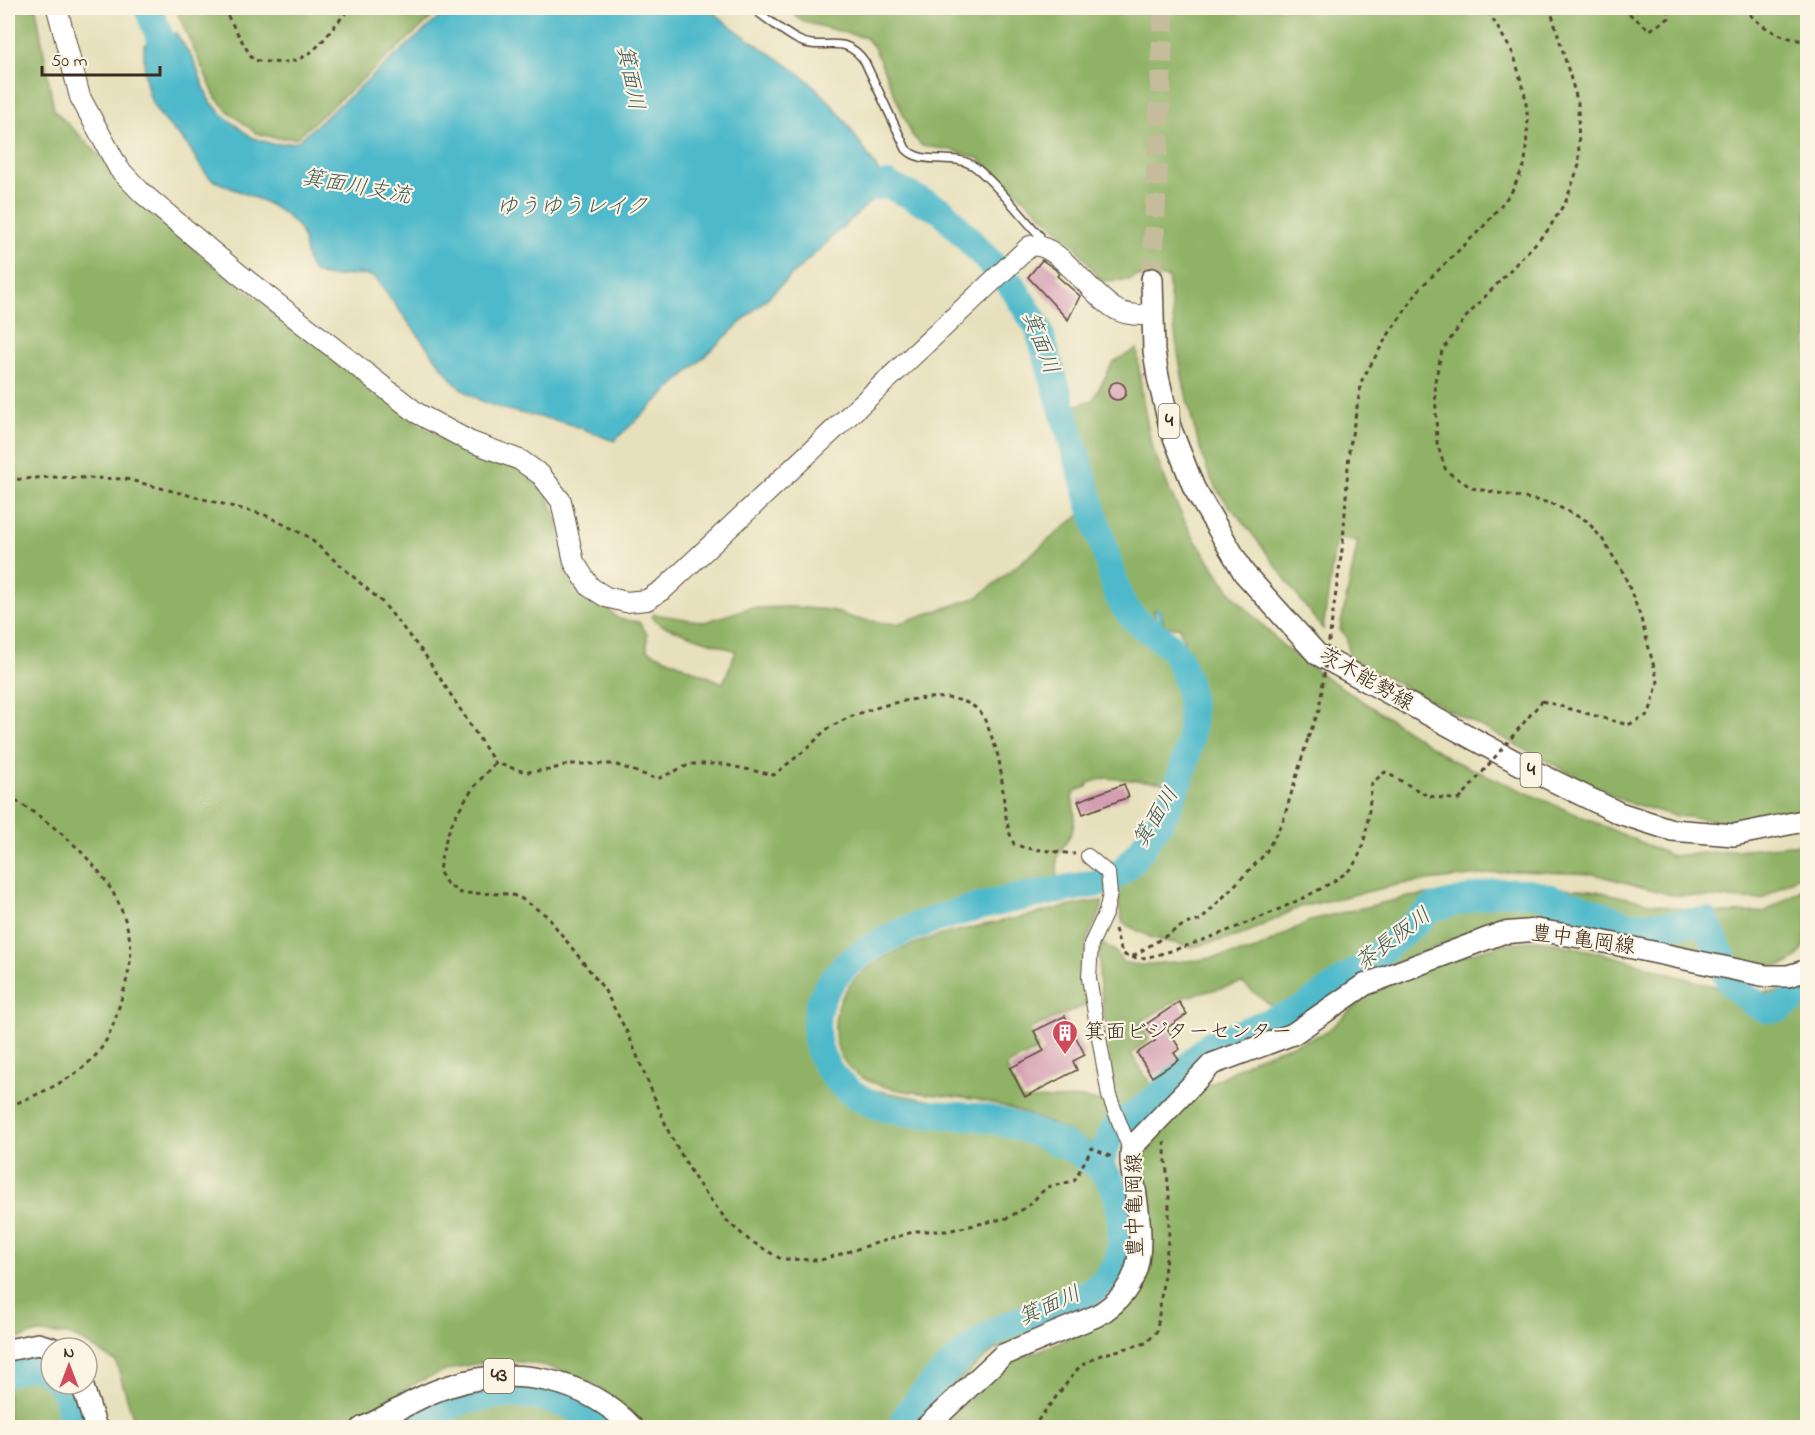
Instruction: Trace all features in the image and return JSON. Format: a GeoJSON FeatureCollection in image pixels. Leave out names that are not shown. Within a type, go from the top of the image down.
{"type":"FeatureCollection","features":[{"type":"Feature","properties":{"kind":"main road","name":"茨木能勢線"},"geometry":{"type":"LineString","coordinates":[[1152,279],[1152,320],[1158,377],[1170,427],[1206,512],[1227,547],[1260,592],[1317,654],[1529,769],[1619,813],[1672,830],[1734,835],[1808,820]]}},
{"type":"Feature","properties":{"kind":"main road","name":"豊中亀岡線"},"geometry":{"type":"LineString","coordinates":[[925,1428],[1003,1355],[1096,1316],[1110,1308],[1125,1292],[1138,1266],[1140,1247],[1131,1152],[1136,1141],[1212,1064],[1293,1034],[1364,985],[1502,933],[1537,930],[1781,976],[1808,970]]}},
{"type":"Feature","properties":{"kind":"main road"},"geometry":{"type":"LineString","coordinates":[[8,1350],[39,1344]]}},
{"type":"Feature","properties":{"kind":"main road","name":"43"},"geometry":{"type":"LineString","coordinates":[[362,1428],[448,1386],[488,1376],[528,1376],[572,1386],[617,1411],[633,1428]]}},
{"type":"Feature","properties":{"kind":"main road"},"geometry":{"type":"LineString","coordinates":[[86,1396],[96,1428]]}},
{"type":"Feature","properties":{"kind":"street"},"geometry":{"type":"LineString","coordinates":[[57,8],[80,96],[119,169],[142,193],[239,274],[428,420],[469,441],[516,458],[541,475],[561,501],[574,562],[582,577],[602,596],[633,602],[650,599],[665,588],[1026,249],[1041,245],[1053,250],[1095,295],[1109,306],[1127,314],[1152,320]]}},
{"type":"Feature","properties":{"kind":"street"},"geometry":{"type":"LineString","coordinates":[[1089,856],[1108,873],[1110,894],[1106,912],[1093,938],[1089,969],[1103,1067],[1116,1118],[1131,1152]]}},
{"type":"Feature","properties":{"kind":"lane"},"geometry":{"type":"LineString","coordinates":[[752,8],[800,41],[842,44],[858,52],[866,62],[906,149],[917,157],[954,159],[975,167],[1040,236],[1041,245]]}},
{"type":"Feature","properties":{"kind":"path"},"geometry":{"type":"LineString","coordinates":[[223,8],[253,60],[279,64],[304,60],[350,8]]}},
{"type":"Feature","properties":{"kind":"path"},"geometry":{"type":"LineString","coordinates":[[1132,957],[1185,924],[1201,920],[1265,854],[1283,821],[1308,738],[1319,710],[1343,543],[1350,452],[1362,380],[1386,338],[1421,287],[1483,227],[1511,193],[1525,164],[1528,120],[1517,65],[1514,55],[1486,8]]}},
{"type":"Feature","properties":{"kind":"path"},"geometry":{"type":"LineString","coordinates":[[1114,926],[1119,950],[1125,956],[1148,957],[1190,945],[1301,900],[1339,878],[1352,866],[1364,838],[1371,783],[1385,772],[1428,796],[1459,800],[1542,700],[1628,725],[1649,714],[1658,682],[1640,615],[1624,574],[1603,540],[1587,520],[1551,503],[1472,488],[1446,471],[1437,443],[1435,381],[1442,351],[1466,317],[1548,230],[1566,201],[1580,165],[1578,103],[1550,8]]}},
{"type":"Feature","properties":{"kind":"path"},"geometry":{"type":"LineString","coordinates":[[1622,8],[1650,30],[1669,18],[1668,8]]}},
{"type":"Feature","properties":{"kind":"path"},"geometry":{"type":"LineString","coordinates":[[1743,8],[1763,28],[1782,37],[1808,42]]}},
{"type":"Feature","properties":{"kind":"path"},"geometry":{"type":"LineString","coordinates":[[8,480],[51,477],[126,479],[265,515],[307,536],[383,603],[425,655],[495,763],[526,772],[549,770],[569,764],[614,764],[657,779],[691,764],[721,764],[774,775],[825,730],[855,714],[905,699],[933,696],[963,701],[979,710],[995,747],[1004,784],[1008,832],[1014,844],[1024,849],[1089,856]]}},
{"type":"Feature","properties":{"kind":"path"},"geometry":{"type":"LineString","coordinates":[[495,763],[467,794],[443,841],[439,870],[447,884],[460,893],[510,894],[522,898],[547,916],[604,989],[628,1034],[670,1135],[697,1182],[728,1222],[749,1240],[781,1259],[821,1260],[916,1231],[947,1231],[984,1224],[1023,1210],[1047,1187],[1072,1183],[1091,1150],[1097,1150],[1107,1156]]}},
{"type":"Feature","properties":{"kind":"path"},"geometry":{"type":"LineString","coordinates":[[8,796],[71,842],[107,882],[118,904],[131,943],[125,988],[112,1029],[99,1051],[58,1084],[8,1107]]}},
{"type":"Feature","properties":{"kind":"green space"},"geometry":{"type":"Polygon","coordinates":[[[8,8],[36,8],[54,110],[199,254],[422,426],[445,440],[525,471],[547,494],[557,520],[566,572],[586,597],[619,619],[639,622],[647,634],[647,650],[723,683],[736,651],[661,625],[652,617],[654,614],[705,622],[749,608],[792,607],[830,610],[856,619],[896,624],[978,597],[1081,514],[1100,579],[1116,615],[1126,627],[1163,658],[1177,685],[1180,701],[1180,737],[1174,770],[1169,783],[1106,778],[1088,783],[1087,787],[1078,790],[1072,796],[1075,815],[1072,832],[1057,857],[1058,899],[955,921],[916,933],[880,948],[851,968],[831,994],[824,1025],[829,1052],[833,1060],[844,1075],[858,1087],[990,1112],[1054,1133],[1107,1159],[1118,1175],[1125,1194],[1130,1230],[1129,1256],[1124,1273],[1114,1290],[1092,1308],[993,1351],[936,1401],[911,1428],[646,1427],[621,1404],[595,1386],[568,1373],[540,1365],[511,1361],[481,1363],[450,1370],[418,1382],[360,1419],[330,1427],[136,1427],[116,1362],[99,1351],[99,1336],[38,1333],[8,1342],[8,8]]]}},
{"type":"Feature","properties":{"kind":"green space"},"geometry":{"type":"Polygon","coordinates":[[[175,8],[443,8],[296,138],[275,138],[256,133],[230,113],[216,98],[175,8]]]}},
{"type":"Feature","properties":{"kind":"green space"},"geometry":{"type":"Polygon","coordinates":[[[785,8],[1807,8],[1807,807],[1797,812],[1738,822],[1675,816],[1624,801],[1349,658],[1347,639],[1340,629],[1358,541],[1336,539],[1323,629],[1224,499],[1210,477],[1199,446],[1187,398],[1168,277],[1138,276],[1129,280],[1101,281],[1075,245],[980,159],[952,150],[922,146],[912,135],[874,47],[866,38],[804,22],[785,8]]]}},
{"type":"Feature","properties":{"kind":"green space"},"geometry":{"type":"Polygon","coordinates":[[[1137,349],[1142,396],[1151,444],[1171,494],[1193,537],[1232,594],[1281,644],[1318,672],[1452,760],[1672,856],[1801,844],[1807,854],[1807,871],[1760,900],[1672,895],[1593,874],[1516,871],[1401,884],[1300,907],[1242,935],[1192,947],[1152,938],[1123,923],[1114,884],[1153,847],[1181,802],[1197,752],[1199,725],[1196,680],[1179,627],[1165,627],[1160,610],[1154,610],[1157,627],[1139,612],[1128,595],[1088,466],[1092,463],[1074,406],[1093,400],[1113,362],[1137,349]]]}},
{"type":"Feature","properties":{"kind":"green space"},"geometry":{"type":"Polygon","coordinates":[[[1517,885],[1592,890],[1669,907],[1721,913],[1765,912],[1807,886],[1806,938],[1802,950],[1795,959],[1785,964],[1771,966],[1546,921],[1499,922],[1350,981],[1293,1023],[1242,983],[1181,998],[1140,1022],[1149,1040],[1131,1054],[1154,1089],[1196,1047],[1208,1056],[1158,1107],[1126,1129],[1115,1102],[1099,976],[1100,943],[1114,950],[1123,962],[1139,965],[1199,960],[1253,951],[1311,920],[1408,897],[1517,885]]]}},
{"type":"Feature","properties":{"kind":"green space"},"geometry":{"type":"Polygon","coordinates":[[[1102,901],[1101,910],[1086,948],[1088,1004],[1030,1029],[1038,1050],[1006,1066],[1022,1100],[1084,1098],[1106,1103],[1119,1134],[1108,1153],[1047,1122],[1000,1105],[969,1098],[906,1091],[876,1084],[856,1074],[842,1058],[835,1030],[839,1003],[854,981],[875,963],[901,949],[931,938],[1068,906],[1102,901]]]}},
{"type":"Feature","properties":{"kind":"green space"},"geometry":{"type":"Polygon","coordinates":[[[1537,940],[1605,954],[1694,981],[1738,990],[1783,991],[1807,986],[1807,1427],[937,1428],[1008,1364],[1107,1322],[1129,1302],[1144,1278],[1150,1258],[1149,1224],[1143,1182],[1144,1156],[1174,1117],[1202,1088],[1256,1058],[1325,1033],[1368,995],[1438,962],[1505,944],[1537,940]]]}},
{"type":"Feature","properties":{"kind":"green space"},"geometry":{"type":"Polygon","coordinates":[[[29,1375],[39,1380],[39,1396],[56,1396],[67,1427],[8,1427],[8,1383],[29,1375]]]}},
{"type":"Feature","properties":{"kind":"green space"},"geometry":{"type":"Polygon","coordinates":[[[502,1403],[525,1404],[557,1411],[586,1427],[431,1427],[465,1412],[502,1403]]]}},
{"type":"Feature","properties":{"kind":"water","name":"ゆうゆうレイク"},"geometry":{"type":"Polygon","coordinates":[[[450,8],[710,8],[732,28],[794,70],[818,90],[850,129],[888,185],[614,441],[566,423],[491,405],[465,391],[453,381],[375,278],[360,274],[330,277],[316,273],[309,265],[300,231],[287,216],[267,203],[223,185],[208,176],[188,146],[155,108],[145,77],[144,45],[176,33],[194,61],[209,100],[225,117],[253,138],[273,144],[297,142],[450,8]]]}},
{"type":"Feature","properties":{"kind":"building"},"geometry":{"type":"Polygon","coordinates":[[[1042,260],[1056,270],[1059,274],[1057,276],[1080,296],[1068,320],[1028,277],[1042,260]]]}},
{"type":"Feature","properties":{"kind":"building"},"geometry":{"type":"Polygon","coordinates":[[[1117,382],[1123,385],[1126,391],[1123,397],[1117,400],[1111,397],[1108,391],[1111,385],[1117,382]]]}},
{"type":"Feature","properties":{"kind":"building"},"geometry":{"type":"Polygon","coordinates":[[[1124,784],[1129,797],[1083,814],[1078,801],[1124,784]]]}},
{"type":"Feature","properties":{"kind":"building"},"geometry":{"type":"Polygon","coordinates":[[[1179,1002],[1187,1014],[1167,1028],[1180,1049],[1174,1053],[1179,1060],[1152,1077],[1137,1053],[1155,1041],[1145,1025],[1179,1002]]]}},
{"type":"Feature","properties":{"kind":"building","name":"箕面ビジターセンター"},"geometry":{"type":"Polygon","coordinates":[[[1065,1016],[1085,1055],[1073,1061],[1077,1070],[1025,1097],[1010,1068],[1044,1051],[1034,1031],[1065,1016]]]}},
{"type":"Feature","properties":{"kind":"waterway","name":"箕面川支流"},"geometry":{"type":"LineString","coordinates":[[148,8],[174,72]]}},
{"type":"Feature","properties":{"kind":"waterway","name":"箕面川"},"geometry":{"type":"LineString","coordinates":[[850,189],[888,185],[942,211],[1012,286],[1038,327],[1118,595],[1132,617],[1166,643],[1179,660],[1187,683],[1191,706],[1191,730],[1187,753],[1172,798],[1145,845],[1117,875],[1103,882],[1026,896],[931,921],[886,939],[850,962],[825,991],[816,1027],[819,1048],[833,1076],[849,1091],[872,1104],[887,1109],[994,1120],[1054,1141],[1080,1154],[1104,1172],[1112,1183],[1120,1209],[1121,1243],[1116,1264],[1106,1279],[1073,1301],[1015,1322],[985,1338],[957,1360],[929,1388],[907,1415],[900,1428]]}},
{"type":"Feature","properties":{"kind":"waterway"},"geometry":{"type":"LineString","coordinates":[[1158,610],[1165,643]]}},
{"type":"Feature","properties":{"kind":"waterway","name":"茶長阪川"},"geometry":{"type":"LineString","coordinates":[[1100,1165],[1104,1149],[1115,1128],[1152,1102],[1211,1044],[1303,1009],[1361,968],[1433,908],[1497,892],[1529,892],[1581,907],[1628,925],[1667,925],[1705,921],[1722,956],[1726,974],[1734,986],[1755,1004],[1766,1009],[1780,1008],[1808,990]]}},
{"type":"Feature","properties":{"kind":"waterway","name":"箕面川"},"geometry":{"type":"LineString","coordinates":[[8,1372],[34,1365],[39,1368]]}},
{"type":"Feature","properties":{"kind":"waterway","name":"箕面川"},"geometry":{"type":"LineString","coordinates":[[406,1428],[461,1402],[499,1395],[537,1397],[555,1401],[573,1407],[606,1428]]}},
{"type":"Feature","properties":{"kind":"waterway","name":"箕面川"},"geometry":{"type":"LineString","coordinates":[[67,1396],[75,1428]]}},
{"type":"Feature","properties":{"kind":"tunnel"},"geometry":{"type":"LineString","coordinates":[[1152,279],[1164,8]]}},
{"type":"Feature","properties":{"kind":"place","name":"箕面ビジターセンター"},"geometry":{"type":"Point","coordinates":[1065,1056]}}]}
